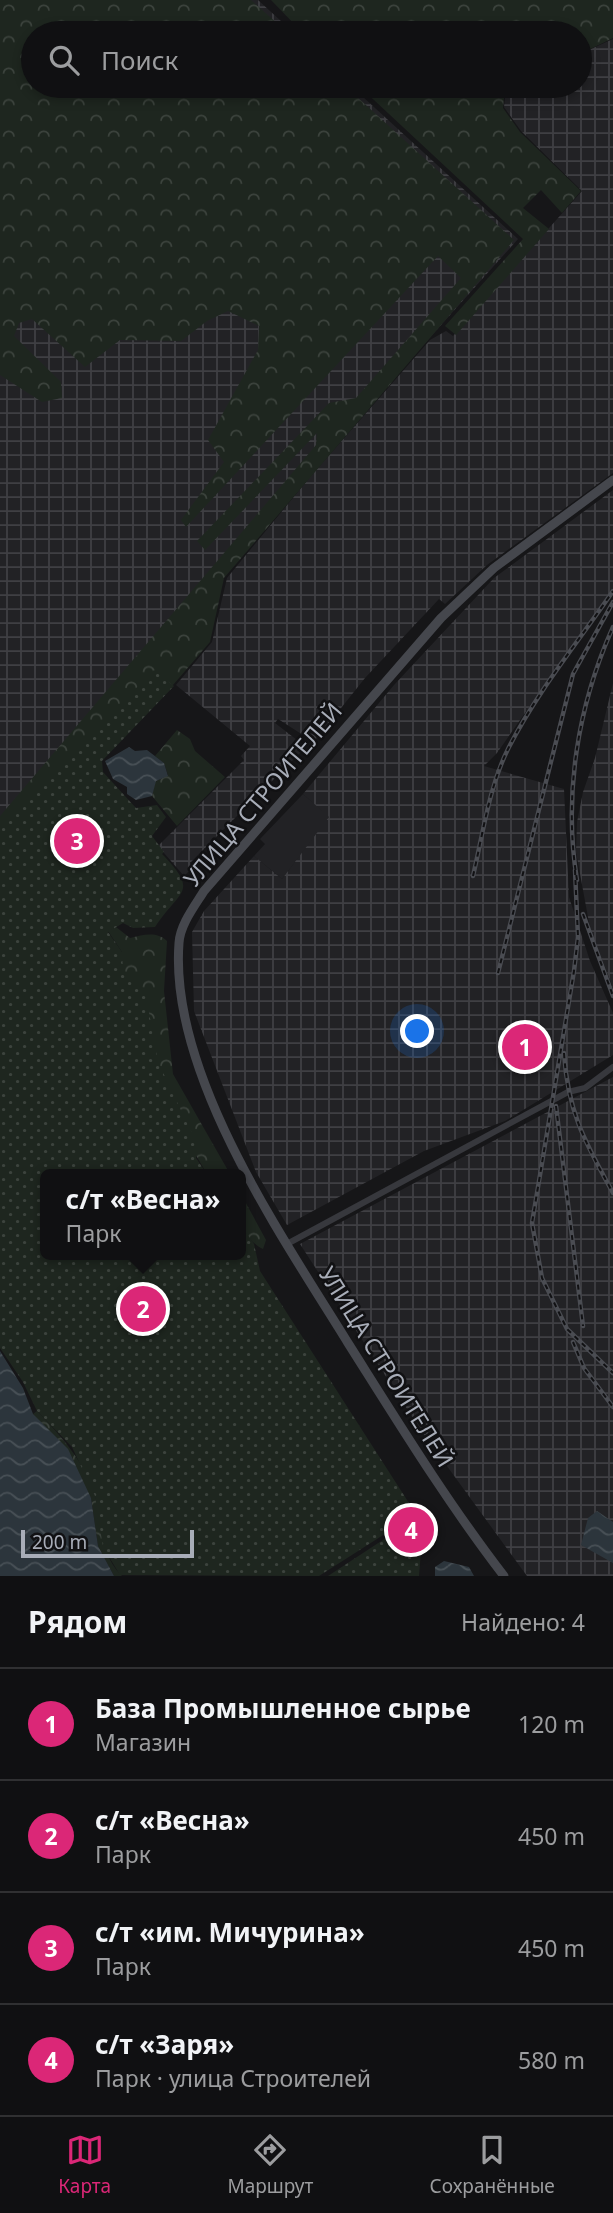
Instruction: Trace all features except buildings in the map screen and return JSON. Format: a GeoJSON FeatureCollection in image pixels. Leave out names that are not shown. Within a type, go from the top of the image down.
{"type":"FeatureCollection","features":[{"type":"Feature","properties":{"kind":"main road","name":"УЛИЦА СТРОИТЕЛЕЙ"},"geometry":{"type":"LineString","coordinates":[[244,1169],[233,1149],[200,1068],[181,997],[179,940],[189,914],[204,891],[440,618],[494,568],[613,480]]}},
{"type":"Feature","properties":{"kind":"main road","name":"УЛИЦА СТРОИТЕЛЕЙ"},"geometry":{"type":"LineString","coordinates":[[246,1172],[287,1244],[445,1499],[504,1576]]}},
{"type":"Feature","properties":{"kind":"street"},"geometry":{"type":"LineString","coordinates":[[287,1244],[568,1092],[585,1088],[613,1067]]}},
{"type":"Feature","properties":{"kind":"shaded area"},"geometry":{"type":"Polygon","coordinates":[[[0,0],[258,0],[281,21],[21,21],[21,98],[364,98],[518,239],[0,818],[0,0]]]}},
{"type":"Feature","properties":{"kind":"shaded area"},"geometry":{"type":"Polygon","coordinates":[[[613,39],[613,473],[487,565],[445,604],[439,599],[365,678],[314,742],[278,719],[275,723],[306,747],[190,863],[193,867],[184,876],[158,846],[244,760],[241,756],[250,746],[176,685],[212,642],[227,578],[311,476],[430,340],[446,331],[453,336],[582,191],[521,131],[504,107],[505,98],[592,98],[592,49],[613,39]]]}},
{"type":"Feature","properties":{"kind":"shaded area"},"geometry":{"type":"Polygon","coordinates":[[[613,490],[613,588],[497,753],[484,766],[564,789],[569,897],[590,961],[613,1013],[613,1055],[505,1121],[424,1151],[287,1225],[256,1172],[194,1011],[192,932],[204,911],[254,856],[282,879],[329,817],[303,794],[394,685],[494,578],[613,490]]]}},
{"type":"Feature","properties":{"kind":"shaded area"},"geometry":{"type":"Polygon","coordinates":[[[613,683],[613,988],[590,928],[576,852],[577,822],[583,792],[595,758],[613,683]]]}},
{"type":"Feature","properties":{"kind":"shaded area"},"geometry":{"type":"Polygon","coordinates":[[[303,794],[330,817],[282,879],[254,856],[265,844],[260,839],[303,794]]]}},
{"type":"Feature","properties":{"kind":"shaded area"},"geometry":{"type":"Polygon","coordinates":[[[613,1077],[613,1576],[527,1576],[420,1429],[300,1244],[613,1077]]]}},
{"type":"Feature","properties":{"kind":"green space"},"geometry":{"type":"Polygon","coordinates":[[[0,0],[251,0],[275,21],[21,21],[21,98],[358,98],[514,240],[224,578],[210,642],[173,685],[95,764],[0,832],[0,816],[316,445],[317,433],[205,550],[197,541],[329,403],[356,398],[461,278],[438,256],[186,527],[181,520],[224,462],[208,440],[258,350],[259,326],[228,311],[207,321],[181,341],[120,340],[85,367],[32,319],[19,323],[14,336],[61,382],[62,398],[42,402],[0,375],[0,0]]]}},
{"type":"Feature","properties":{"kind":"green space"},"geometry":{"type":"Polygon","coordinates":[[[271,0],[613,0],[613,38],[592,48],[592,21],[291,21],[271,0]]]}},
{"type":"Feature","properties":{"kind":"green space"},"geometry":{"type":"Polygon","coordinates":[[[372,98],[504,98],[503,108],[520,132],[581,191],[562,213],[541,190],[523,208],[549,229],[456,335],[445,326],[523,239],[372,98]]]}},
{"type":"Feature","properties":{"kind":"green space"},"geometry":{"type":"Polygon","coordinates":[[[154,670],[174,686],[102,761],[103,772],[136,808],[157,805],[166,817],[152,836],[180,877],[182,891],[155,927],[133,928],[123,923],[108,932],[122,952],[123,971],[146,996],[158,1062],[197,1144],[196,1158],[204,1169],[40,1169],[40,1260],[246,1260],[246,1232],[254,1244],[260,1271],[416,1514],[319,1576],[120,1575],[103,1547],[95,1496],[72,1447],[37,1411],[23,1382],[0,1348],[0,827],[154,670]]]}},
{"type":"Feature","properties":{"kind":"green space"},"geometry":{"type":"Polygon","coordinates":[[[177,730],[190,739],[195,751],[225,777],[177,826],[152,796],[155,782],[168,775],[164,763],[155,756],[177,730]]]}},
{"type":"Feature","properties":{"kind":"green space"},"geometry":{"type":"Polygon","coordinates":[[[116,927],[130,938],[154,935],[167,941],[164,991],[173,1074],[227,1169],[204,1169],[96,986],[122,952],[108,931],[116,927]]]}},
{"type":"Feature","properties":{"kind":"green space"},"geometry":{"type":"Polygon","coordinates":[[[246,1203],[266,1240],[263,1249],[250,1239],[246,1232],[246,1203]]]}},
{"type":"Feature","properties":{"kind":"green space"},"geometry":{"type":"Polygon","coordinates":[[[37,1411],[63,1440],[85,1472],[98,1507],[109,1557],[122,1576],[114,1576],[98,1546],[91,1498],[33,1414],[37,1411]]]}},
{"type":"Feature","properties":{"kind":"green space"},"geometry":{"type":"Polygon","coordinates":[[[424,1513],[419,1576],[328,1576],[424,1513]]]}},
{"type":"Feature","properties":{"kind":"water"},"geometry":{"type":"Polygon","coordinates":[[[129,747],[135,751],[147,750],[164,763],[168,776],[156,781],[152,796],[136,800],[127,794],[127,787],[113,779],[105,761],[129,747]]]}},
{"type":"Feature","properties":{"kind":"water"},"geometry":{"type":"Polygon","coordinates":[[[0,1351],[23,1388],[33,1414],[68,1449],[91,1498],[98,1546],[114,1576],[0,1576],[0,1351]]]}},
{"type":"Feature","properties":{"kind":"water"},"geometry":{"type":"Polygon","coordinates":[[[597,1511],[613,1522],[613,1563],[581,1545],[588,1518],[597,1511]]]}},
{"type":"Feature","properties":{"kind":"water"},"geometry":{"type":"Polygon","coordinates":[[[444,1561],[469,1567],[474,1576],[435,1576],[435,1567],[444,1561]]]}},
{"type":"Feature","properties":{"kind":"railway"},"geometry":{"type":"LineString","coordinates":[[473,876],[491,794],[509,747],[545,687],[613,591]]}},
{"type":"Feature","properties":{"kind":"railway"},"geometry":{"type":"LineString","coordinates":[[498,973],[573,674],[613,602]]}},
{"type":"Feature","properties":{"kind":"railway"},"geometry":{"type":"LineString","coordinates":[[577,880],[572,816],[577,751],[591,687],[613,627]]}},
{"type":"Feature","properties":{"kind":"railway"},"geometry":{"type":"LineString","coordinates":[[575,870],[578,937],[574,971],[532,1223],[542,1278],[567,1329],[613,1373]]}},
{"type":"Feature","properties":{"kind":"railway"},"geometry":{"type":"LineString","coordinates":[[583,914],[613,996]]}},
{"type":"Feature","properties":{"kind":"railway"},"geometry":{"type":"LineString","coordinates":[[564,1053],[574,1110],[594,1158],[613,1193]]}},
{"type":"Feature","properties":{"kind":"railway"},"geometry":{"type":"LineString","coordinates":[[556,1106],[583,1326]]}},
{"type":"Feature","properties":{"kind":"railway"},"geometry":{"type":"LineString","coordinates":[[573,1342],[584,1368],[613,1407]]}},
{"type":"Feature","properties":{"kind":"place","name":"с/т «им. Мичурина»"},"geometry":{"type":"Point","coordinates":[77,841]}},
{"type":"Feature","properties":{"kind":"place","name":"База Промышленное сырье"},"geometry":{"type":"Point","coordinates":[525,1047]}},
{"type":"Feature","properties":{"kind":"place","name":"с/т «Весна»"},"geometry":{"type":"Point","coordinates":[143,1309]}},
{"type":"Feature","properties":{"kind":"place","name":"с/т «Заря»"},"geometry":{"type":"Point","coordinates":[411,1530]}}]}
